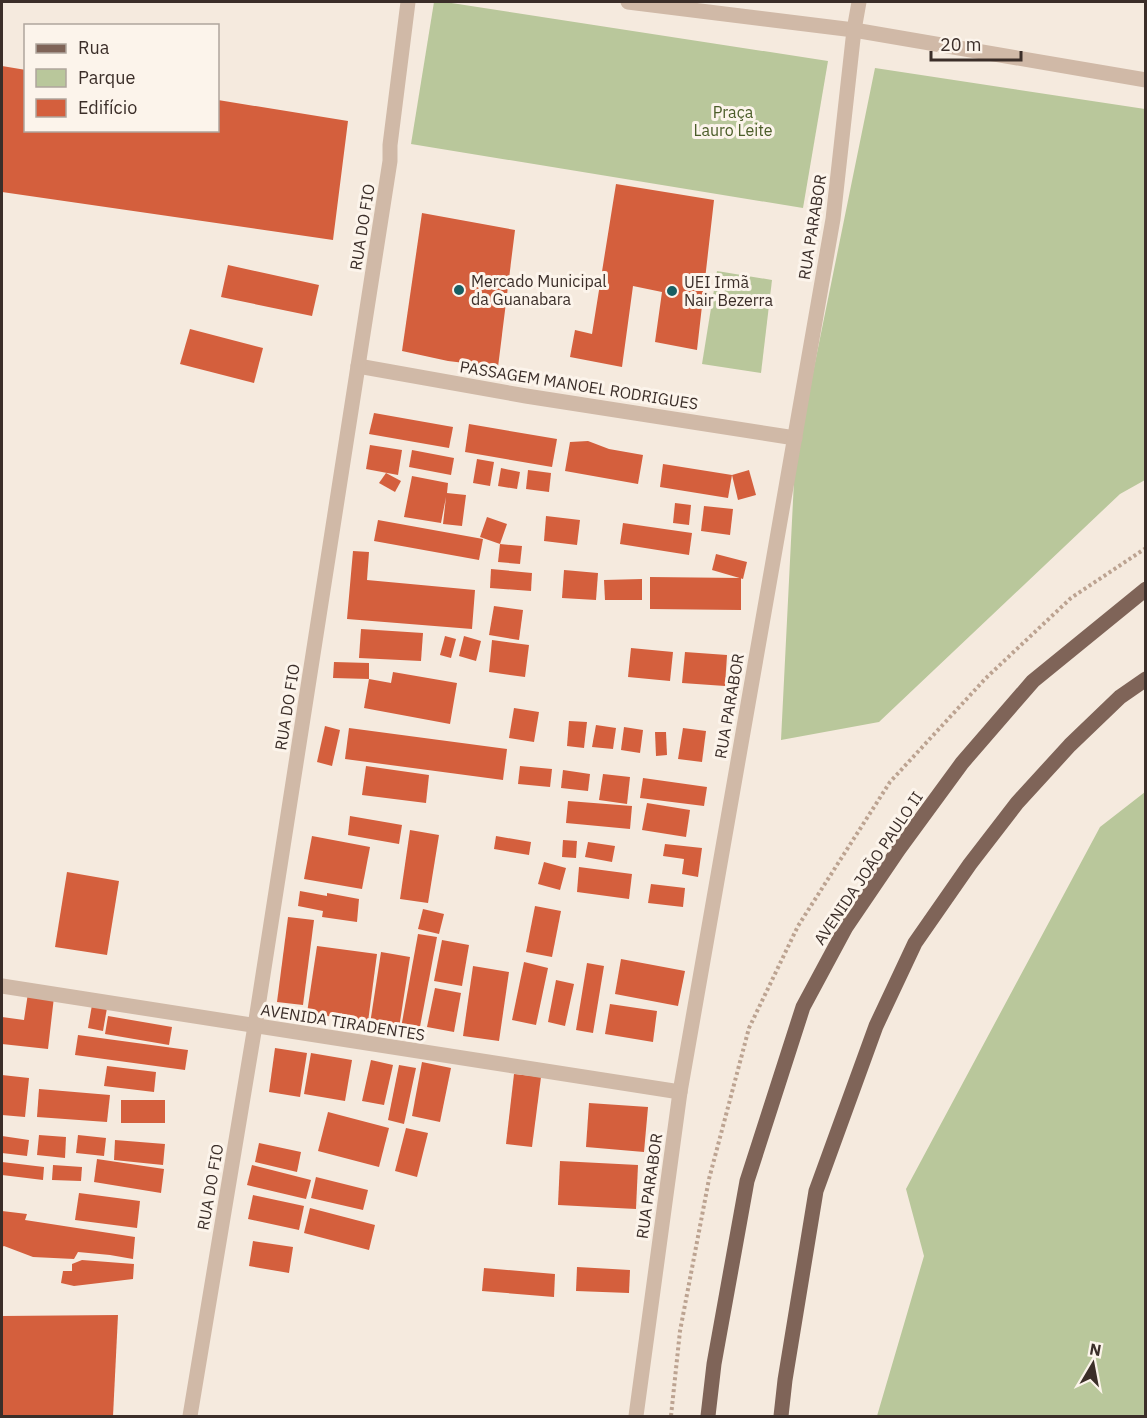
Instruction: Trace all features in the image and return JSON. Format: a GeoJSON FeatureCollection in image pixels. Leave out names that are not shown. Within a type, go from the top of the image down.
{"type":"FeatureCollection","features":[{"type":"Feature","properties":{"kind":"main road","name":"AVENIDA JOÃO PAULO II"},"geometry":{"type":"LineString","coordinates":[[708,1416],[714,1364],[747,1181],[803,1007],[846,927],[898,849],[962,763],[1033,681],[1146,589]]}},
{"type":"Feature","properties":{"kind":"main road"},"geometry":{"type":"LineString","coordinates":[[780,1416],[816,1191],[876,1026],[915,943],[970,864],[1017,803],[1070,745],[1120,698],[1146,679]]}},
{"type":"Feature","properties":{"kind":"street","name":"RUA DO FIO"},"geometry":{"type":"LineString","coordinates":[[190,1416],[255,1026],[390,161],[408,2]]}},
{"type":"Feature","properties":{"kind":"street"},"geometry":{"type":"LineString","coordinates":[[628,2],[854,30],[1146,80]]}},
{"type":"Feature","properties":{"kind":"street","name":"RUA PARABOR"},"geometry":{"type":"LineString","coordinates":[[636,1416],[680,1092],[833,219],[859,2]]}},
{"type":"Feature","properties":{"kind":"street","name":"PASSAGEM MANOEL RODRIGUES"},"geometry":{"type":"LineString","coordinates":[[358,366],[526,396],[795,438]]}},
{"type":"Feature","properties":{"kind":"street","name":"AVENIDA TIRADENTES"},"geometry":{"type":"LineString","coordinates":[[2,986],[680,1092]]}},
{"type":"Feature","properties":{"kind":"green space","name":"Praça Lauro Leite"},"geometry":{"type":"Polygon","coordinates":[[[434,2],[828,61],[803,208],[411,144],[434,2]]]}},
{"type":"Feature","properties":{"kind":"green space"},"geometry":{"type":"Polygon","coordinates":[[[875,68],[1145,109],[1145,480],[1120,494],[879,722],[781,740],[795,461],[875,68]]]}},
{"type":"Feature","properties":{"kind":"green space"},"geometry":{"type":"Polygon","coordinates":[[[717,271],[772,280],[761,373],[702,364],[717,271]]]}},
{"type":"Feature","properties":{"kind":"green space"},"geometry":{"type":"Polygon","coordinates":[[[1145,792],[1145,1416],[877,1416],[924,1256],[906,1189],[1100,827],[1145,792]]]}},
{"type":"Feature","properties":{"kind":"building"},"geometry":{"type":"Polygon","coordinates":[[[2,66],[24,70],[24,132],[219,132],[219,100],[348,121],[333,240],[2,192],[2,66]]]}},
{"type":"Feature","properties":{"kind":"building","name":"UEI Irmã Nair Bezerra"},"geometry":{"type":"Polygon","coordinates":[[[616,184],[714,200],[697,350],[655,342],[662,292],[633,286],[622,367],[570,357],[575,330],[592,334],[616,184]]]}},
{"type":"Feature","properties":{"kind":"building","name":"Mercado Municipal da Guanabara"},"geometry":{"type":"Polygon","coordinates":[[[422,213],[515,230],[498,367],[448,361],[402,351],[422,213]]]}},
{"type":"Feature","properties":{"kind":"building"},"geometry":{"type":"Polygon","coordinates":[[[228,265],[319,285],[312,316],[221,297],[228,265]]]}},
{"type":"Feature","properties":{"kind":"building"},"geometry":{"type":"Polygon","coordinates":[[[190,329],[263,348],[254,383],[180,364],[190,329]]]}},
{"type":"Feature","properties":{"kind":"building"},"geometry":{"type":"Polygon","coordinates":[[[374,413],[453,427],[449,448],[369,434],[374,413]]]}},
{"type":"Feature","properties":{"kind":"building"},"geometry":{"type":"Polygon","coordinates":[[[469,424],[557,439],[552,467],[465,452],[469,424]]]}},
{"type":"Feature","properties":{"kind":"building"},"geometry":{"type":"Polygon","coordinates":[[[588,441],[609,449],[643,455],[638,484],[565,471],[570,442],[588,441]]]}},
{"type":"Feature","properties":{"kind":"building"},"geometry":{"type":"Polygon","coordinates":[[[370,445],[402,450],[398,475],[366,469],[370,445]]]}},
{"type":"Feature","properties":{"kind":"building"},"geometry":{"type":"Polygon","coordinates":[[[412,450],[454,458],[451,475],[409,467],[412,450]]]}},
{"type":"Feature","properties":{"kind":"building"},"geometry":{"type":"Polygon","coordinates":[[[477,459],[494,462],[490,486],[473,483],[477,459]]]}},
{"type":"Feature","properties":{"kind":"building"},"geometry":{"type":"Polygon","coordinates":[[[663,464],[732,475],[728,498],[660,487],[663,464]]]}},
{"type":"Feature","properties":{"kind":"building"},"geometry":{"type":"Polygon","coordinates":[[[501,468],[520,472],[517,489],[498,486],[501,468]]]}},
{"type":"Feature","properties":{"kind":"building"},"geometry":{"type":"Polygon","coordinates":[[[528,470],[551,473],[549,492],[526,489],[528,470]]]}},
{"type":"Feature","properties":{"kind":"building"},"geometry":{"type":"Polygon","coordinates":[[[749,470],[756,495],[738,500],[732,475],[749,470]]]}},
{"type":"Feature","properties":{"kind":"building"},"geometry":{"type":"Polygon","coordinates":[[[386,473],[401,481],[395,492],[379,483],[386,473]]]}},
{"type":"Feature","properties":{"kind":"building"},"geometry":{"type":"Polygon","coordinates":[[[412,476],[448,483],[447,493],[466,495],[462,526],[443,524],[446,497],[441,523],[404,517],[412,476]]]}},
{"type":"Feature","properties":{"kind":"building"},"geometry":{"type":"Polygon","coordinates":[[[675,503],[691,505],[689,525],[673,523],[675,503]]]}},
{"type":"Feature","properties":{"kind":"building"},"geometry":{"type":"Polygon","coordinates":[[[704,506],[733,509],[730,535],[701,531],[704,506]]]}},
{"type":"Feature","properties":{"kind":"building"},"geometry":{"type":"Polygon","coordinates":[[[546,516],[580,520],[577,545],[544,541],[546,516]]]}},
{"type":"Feature","properties":{"kind":"building"},"geometry":{"type":"Polygon","coordinates":[[[487,517],[507,524],[500,544],[480,537],[487,517]]]}},
{"type":"Feature","properties":{"kind":"building"},"geometry":{"type":"Polygon","coordinates":[[[378,520],[483,539],[479,560],[374,541],[378,520]]]}},
{"type":"Feature","properties":{"kind":"building"},"geometry":{"type":"Polygon","coordinates":[[[623,523],[692,533],[689,555],[620,544],[623,523]]]}},
{"type":"Feature","properties":{"kind":"building"},"geometry":{"type":"Polygon","coordinates":[[[500,544],[522,546],[520,564],[498,562],[500,544]]]}},
{"type":"Feature","properties":{"kind":"building"},"geometry":{"type":"Polygon","coordinates":[[[353,551],[369,552],[367,580],[475,590],[472,629],[347,619],[353,551]]]}},
{"type":"Feature","properties":{"kind":"building"},"geometry":{"type":"Polygon","coordinates":[[[716,554],[747,562],[743,579],[712,570],[716,554]]]}},
{"type":"Feature","properties":{"kind":"building"},"geometry":{"type":"Polygon","coordinates":[[[491,569],[532,573],[531,591],[490,588],[491,569]]]}},
{"type":"Feature","properties":{"kind":"building"},"geometry":{"type":"Polygon","coordinates":[[[564,570],[598,573],[596,600],[562,598],[564,570]]]}},
{"type":"Feature","properties":{"kind":"building"},"geometry":{"type":"Polygon","coordinates":[[[650,577],[741,578],[741,610],[650,609],[650,577]]]}},
{"type":"Feature","properties":{"kind":"building"},"geometry":{"type":"Polygon","coordinates":[[[642,579],[642,600],[605,600],[604,580],[642,579]]]}},
{"type":"Feature","properties":{"kind":"building"},"geometry":{"type":"Polygon","coordinates":[[[494,606],[523,610],[519,640],[489,635],[494,606]]]}},
{"type":"Feature","properties":{"kind":"building"},"geometry":{"type":"Polygon","coordinates":[[[361,629],[423,633],[421,661],[359,658],[361,629]]]}},
{"type":"Feature","properties":{"kind":"building"},"geometry":{"type":"Polygon","coordinates":[[[445,636],[456,639],[451,658],[440,655],[445,636]]]}},
{"type":"Feature","properties":{"kind":"building"},"geometry":{"type":"Polygon","coordinates":[[[464,636],[481,641],[476,661],[459,656],[464,636]]]}},
{"type":"Feature","properties":{"kind":"building"},"geometry":{"type":"Polygon","coordinates":[[[492,640],[529,645],[525,677],[489,672],[492,640]]]}},
{"type":"Feature","properties":{"kind":"building"},"geometry":{"type":"Polygon","coordinates":[[[631,648],[673,652],[670,681],[628,677],[631,648]]]}},
{"type":"Feature","properties":{"kind":"building"},"geometry":{"type":"Polygon","coordinates":[[[685,652],[727,655],[725,686],[682,683],[685,652]]]}},
{"type":"Feature","properties":{"kind":"building"},"geometry":{"type":"Polygon","coordinates":[[[334,662],[369,663],[369,679],[333,678],[334,662]]]}},
{"type":"Feature","properties":{"kind":"building"},"geometry":{"type":"Polygon","coordinates":[[[393,672],[457,683],[450,724],[364,708],[369,679],[391,683],[393,672]]]}},
{"type":"Feature","properties":{"kind":"building"},"geometry":{"type":"Polygon","coordinates":[[[514,708],[539,712],[534,742],[509,738],[514,708]]]}},
{"type":"Feature","properties":{"kind":"building"},"geometry":{"type":"Polygon","coordinates":[[[569,721],[587,722],[584,748],[567,746],[569,721]]]}},
{"type":"Feature","properties":{"kind":"building"},"geometry":{"type":"Polygon","coordinates":[[[596,725],[616,728],[613,749],[592,747],[596,725]]]}},
{"type":"Feature","properties":{"kind":"building"},"geometry":{"type":"Polygon","coordinates":[[[325,726],[340,730],[332,766],[317,762],[325,726]]]}},
{"type":"Feature","properties":{"kind":"building"},"geometry":{"type":"Polygon","coordinates":[[[624,727],[643,730],[640,753],[621,750],[624,727]]]}},
{"type":"Feature","properties":{"kind":"building"},"geometry":{"type":"Polygon","coordinates":[[[349,728],[507,749],[503,780],[345,759],[349,728]]]}},
{"type":"Feature","properties":{"kind":"building"},"geometry":{"type":"Polygon","coordinates":[[[683,728],[706,731],[702,762],[678,759],[683,728]]]}},
{"type":"Feature","properties":{"kind":"building"},"geometry":{"type":"Polygon","coordinates":[[[655,732],[666,732],[667,755],[656,756],[655,732]]]}},
{"type":"Feature","properties":{"kind":"building"},"geometry":{"type":"Polygon","coordinates":[[[366,766],[429,775],[426,803],[362,795],[366,766]]]}},
{"type":"Feature","properties":{"kind":"building"},"geometry":{"type":"Polygon","coordinates":[[[520,766],[552,769],[550,787],[518,784],[520,766]]]}},
{"type":"Feature","properties":{"kind":"building"},"geometry":{"type":"Polygon","coordinates":[[[563,770],[590,774],[588,791],[561,788],[563,770]]]}},
{"type":"Feature","properties":{"kind":"building"},"geometry":{"type":"Polygon","coordinates":[[[603,774],[630,777],[627,804],[599,800],[603,774]]]}},
{"type":"Feature","properties":{"kind":"building"},"geometry":{"type":"Polygon","coordinates":[[[643,778],[707,787],[704,806],[640,798],[643,778]]]}},
{"type":"Feature","properties":{"kind":"building"},"geometry":{"type":"Polygon","coordinates":[[[568,801],[632,806],[630,829],[566,823],[568,801]]]}},
{"type":"Feature","properties":{"kind":"building"},"geometry":{"type":"Polygon","coordinates":[[[647,803],[690,810],[686,837],[642,830],[647,803]]]}},
{"type":"Feature","properties":{"kind":"building"},"geometry":{"type":"Polygon","coordinates":[[[350,816],[402,825],[399,844],[348,835],[350,816]]]}},
{"type":"Feature","properties":{"kind":"building"},"geometry":{"type":"Polygon","coordinates":[[[410,830],[439,835],[428,903],[400,899],[410,830]]]}},
{"type":"Feature","properties":{"kind":"building"},"geometry":{"type":"Polygon","coordinates":[[[312,836],[370,847],[362,889],[304,879],[312,836]]]}},
{"type":"Feature","properties":{"kind":"building"},"geometry":{"type":"Polygon","coordinates":[[[496,836],[531,842],[529,855],[494,849],[496,836]]]}},
{"type":"Feature","properties":{"kind":"building"},"geometry":{"type":"Polygon","coordinates":[[[563,840],[577,841],[576,858],[562,857],[563,840]]]}},
{"type":"Feature","properties":{"kind":"building"},"geometry":{"type":"Polygon","coordinates":[[[588,842],[615,846],[612,862],[585,857],[588,842]]]}},
{"type":"Feature","properties":{"kind":"building"},"geometry":{"type":"Polygon","coordinates":[[[665,844],[702,848],[698,877],[682,874],[684,859],[663,856],[665,844]]]}},
{"type":"Feature","properties":{"kind":"building"},"geometry":{"type":"Polygon","coordinates":[[[544,862],[566,868],[560,890],[538,884],[544,862]]]}},
{"type":"Feature","properties":{"kind":"building"},"geometry":{"type":"Polygon","coordinates":[[[579,867],[632,874],[629,899],[577,892],[579,867]]]}},
{"type":"Feature","properties":{"kind":"building"},"geometry":{"type":"Polygon","coordinates":[[[67,872],[119,881],[107,955],[55,947],[67,872]]]}},
{"type":"Feature","properties":{"kind":"building"},"geometry":{"type":"Polygon","coordinates":[[[651,884],[685,888],[683,907],[648,903],[651,884]]]}},
{"type":"Feature","properties":{"kind":"building"},"geometry":{"type":"Polygon","coordinates":[[[300,891],[359,899],[357,922],[322,917],[323,911],[298,906],[300,891]]]}},
{"type":"Feature","properties":{"kind":"building"},"geometry":{"type":"Polygon","coordinates":[[[535,906],[561,911],[552,957],[526,952],[535,906]]]}},
{"type":"Feature","properties":{"kind":"building"},"geometry":{"type":"Polygon","coordinates":[[[423,909],[444,914],[439,934],[418,929],[423,909]]]}},
{"type":"Feature","properties":{"kind":"building"},"geometry":{"type":"Polygon","coordinates":[[[288,917],[314,920],[303,1005],[277,1002],[288,917]]]}},
{"type":"Feature","properties":{"kind":"building"},"geometry":{"type":"Polygon","coordinates":[[[418,934],[437,937],[419,1032],[401,1028],[418,934]]]}},
{"type":"Feature","properties":{"kind":"building"},"geometry":{"type":"Polygon","coordinates":[[[442,940],[469,945],[462,986],[434,981],[442,940]]]}},
{"type":"Feature","properties":{"kind":"building"},"geometry":{"type":"Polygon","coordinates":[[[317,946],[377,954],[368,1022],[307,1013],[317,946]]]}},
{"type":"Feature","properties":{"kind":"building"},"geometry":{"type":"Polygon","coordinates":[[[381,952],[410,957],[399,1028],[370,1024],[381,952]]]}},
{"type":"Feature","properties":{"kind":"building"},"geometry":{"type":"Polygon","coordinates":[[[621,959],[685,971],[678,1006],[615,994],[621,959]]]}},
{"type":"Feature","properties":{"kind":"building"},"geometry":{"type":"Polygon","coordinates":[[[524,962],[548,968],[536,1025],[512,1020],[524,962]]]}},
{"type":"Feature","properties":{"kind":"building"},"geometry":{"type":"Polygon","coordinates":[[[587,963],[604,966],[593,1033],[576,1030],[587,963]]]}},
{"type":"Feature","properties":{"kind":"building"},"geometry":{"type":"Polygon","coordinates":[[[473,966],[509,972],[499,1041],[463,1036],[473,966]]]}},
{"type":"Feature","properties":{"kind":"building"},"geometry":{"type":"Polygon","coordinates":[[[556,980],[574,984],[565,1026],[548,1022],[556,980]]]}},
{"type":"Feature","properties":{"kind":"building"},"geometry":{"type":"Polygon","coordinates":[[[435,988],[461,993],[454,1032],[427,1027],[435,988]]]}},
{"type":"Feature","properties":{"kind":"building"},"geometry":{"type":"Polygon","coordinates":[[[28,993],[54,997],[48,1049],[2,1044],[2,1017],[24,1020],[28,993]]]}},
{"type":"Feature","properties":{"kind":"building"},"geometry":{"type":"Polygon","coordinates":[[[610,1004],[657,1011],[653,1042],[605,1034],[610,1004]]]}},
{"type":"Feature","properties":{"kind":"building"},"geometry":{"type":"Polygon","coordinates":[[[92,1005],[107,1008],[103,1031],[88,1028],[92,1005]]]}},
{"type":"Feature","properties":{"kind":"building"},"geometry":{"type":"Polygon","coordinates":[[[108,1016],[172,1027],[169,1045],[105,1034],[108,1016]]]}},
{"type":"Feature","properties":{"kind":"building"},"geometry":{"type":"Polygon","coordinates":[[[78,1035],[188,1050],[185,1070],[75,1055],[78,1035]]]}},
{"type":"Feature","properties":{"kind":"building"},"geometry":{"type":"Polygon","coordinates":[[[275,1048],[307,1053],[300,1097],[269,1092],[275,1048]]]}},
{"type":"Feature","properties":{"kind":"building"},"geometry":{"type":"Polygon","coordinates":[[[311,1053],[352,1060],[345,1101],[304,1094],[311,1053]]]}},
{"type":"Feature","properties":{"kind":"building"},"geometry":{"type":"Polygon","coordinates":[[[371,1060],[393,1065],[384,1105],[362,1101],[371,1060]]]}},
{"type":"Feature","properties":{"kind":"building"},"geometry":{"type":"Polygon","coordinates":[[[422,1062],[451,1068],[440,1122],[412,1116],[422,1062]]]}},
{"type":"Feature","properties":{"kind":"building"},"geometry":{"type":"Polygon","coordinates":[[[399,1065],[416,1068],[404,1124],[388,1120],[399,1065]]]}},
{"type":"Feature","properties":{"kind":"building"},"geometry":{"type":"Polygon","coordinates":[[[107,1066],[156,1072],[154,1092],[104,1086],[107,1066]]]}},
{"type":"Feature","properties":{"kind":"building"},"geometry":{"type":"Polygon","coordinates":[[[514,1074],[541,1077],[532,1147],[506,1144],[514,1074]]]}},
{"type":"Feature","properties":{"kind":"building"},"geometry":{"type":"Polygon","coordinates":[[[2,1075],[29,1078],[25,1117],[2,1115],[2,1075]]]}},
{"type":"Feature","properties":{"kind":"building"},"geometry":{"type":"Polygon","coordinates":[[[39,1089],[110,1095],[107,1122],[37,1117],[39,1089]]]}},
{"type":"Feature","properties":{"kind":"building"},"geometry":{"type":"Polygon","coordinates":[[[121,1100],[165,1100],[165,1123],[121,1123],[121,1100]]]}},
{"type":"Feature","properties":{"kind":"building"},"geometry":{"type":"Polygon","coordinates":[[[589,1103],[648,1107],[644,1152],[586,1147],[589,1103]]]}},
{"type":"Feature","properties":{"kind":"building"},"geometry":{"type":"Polygon","coordinates":[[[328,1112],[389,1128],[379,1167],[318,1151],[328,1112]]]}},
{"type":"Feature","properties":{"kind":"building"},"geometry":{"type":"Polygon","coordinates":[[[406,1128],[428,1133],[417,1177],[395,1171],[406,1128]]]}},
{"type":"Feature","properties":{"kind":"building"},"geometry":{"type":"Polygon","coordinates":[[[39,1135],[66,1137],[65,1158],[37,1155],[39,1135]]]}},
{"type":"Feature","properties":{"kind":"building"},"geometry":{"type":"Polygon","coordinates":[[[78,1135],[106,1138],[104,1156],[76,1153],[78,1135]]]}},
{"type":"Feature","properties":{"kind":"building"},"geometry":{"type":"Polygon","coordinates":[[[2,1136],[29,1140],[27,1156],[2,1153],[2,1136]]]}},
{"type":"Feature","properties":{"kind":"building"},"geometry":{"type":"Polygon","coordinates":[[[115,1140],[165,1144],[163,1165],[114,1160],[115,1140]]]}},
{"type":"Feature","properties":{"kind":"building"},"geometry":{"type":"Polygon","coordinates":[[[259,1143],[301,1152],[297,1172],[255,1162],[259,1143]]]}},
{"type":"Feature","properties":{"kind":"building"},"geometry":{"type":"Polygon","coordinates":[[[97,1159],[164,1169],[161,1193],[94,1182],[97,1159]]]}},
{"type":"Feature","properties":{"kind":"building"},"geometry":{"type":"Polygon","coordinates":[[[560,1161],[638,1165],[636,1209],[558,1205],[560,1161]]]}},
{"type":"Feature","properties":{"kind":"building"},"geometry":{"type":"Polygon","coordinates":[[[2,1162],[44,1167],[43,1180],[2,1175],[2,1162]]]}},
{"type":"Feature","properties":{"kind":"building"},"geometry":{"type":"Polygon","coordinates":[[[53,1165],[82,1167],[81,1181],[52,1180],[53,1165]]]}},
{"type":"Feature","properties":{"kind":"building"},"geometry":{"type":"Polygon","coordinates":[[[252,1165],[311,1180],[306,1199],[247,1185],[252,1165]]]}},
{"type":"Feature","properties":{"kind":"building"},"geometry":{"type":"Polygon","coordinates":[[[316,1177],[368,1190],[363,1210],[311,1198],[316,1177]]]}},
{"type":"Feature","properties":{"kind":"building"},"geometry":{"type":"Polygon","coordinates":[[[79,1193],[140,1201],[137,1228],[75,1220],[79,1193]]]}},
{"type":"Feature","properties":{"kind":"building"},"geometry":{"type":"Polygon","coordinates":[[[253,1195],[304,1206],[299,1230],[248,1219],[253,1195]]]}},
{"type":"Feature","properties":{"kind":"building"},"geometry":{"type":"Polygon","coordinates":[[[310,1208],[375,1225],[369,1250],[304,1233],[310,1208]]]}},
{"type":"Feature","properties":{"kind":"building"},"geometry":{"type":"Polygon","coordinates":[[[2,1211],[27,1214],[25,1220],[135,1237],[133,1259],[78,1252],[74,1259],[33,1257],[2,1247],[2,1211]]]}},
{"type":"Feature","properties":{"kind":"building"},"geometry":{"type":"Polygon","coordinates":[[[253,1241],[293,1247],[289,1273],[249,1266],[253,1241]]]}},
{"type":"Feature","properties":{"kind":"building"},"geometry":{"type":"Polygon","coordinates":[[[82,1260],[134,1264],[133,1279],[74,1286],[61,1283],[63,1271],[72,1271],[72,1264],[82,1260]]]}},
{"type":"Feature","properties":{"kind":"building"},"geometry":{"type":"Polygon","coordinates":[[[577,1267],[630,1270],[629,1293],[576,1291],[577,1267]]]}},
{"type":"Feature","properties":{"kind":"building"},"geometry":{"type":"Polygon","coordinates":[[[484,1268],[555,1274],[554,1297],[482,1291],[484,1268]]]}},
{"type":"Feature","properties":{"kind":"building"},"geometry":{"type":"Polygon","coordinates":[[[118,1315],[113,1416],[2,1416],[2,1316],[118,1315]]]}},
{"type":"Feature","properties":{"kind":"place","name":"Mercado Municipal da Guanabara"},"geometry":{"type":"Point","coordinates":[459,290]}},
{"type":"Feature","properties":{"kind":"place","name":"UEI Irmã Nair Bezerra"},"geometry":{"type":"Point","coordinates":[672,291]}}]}
